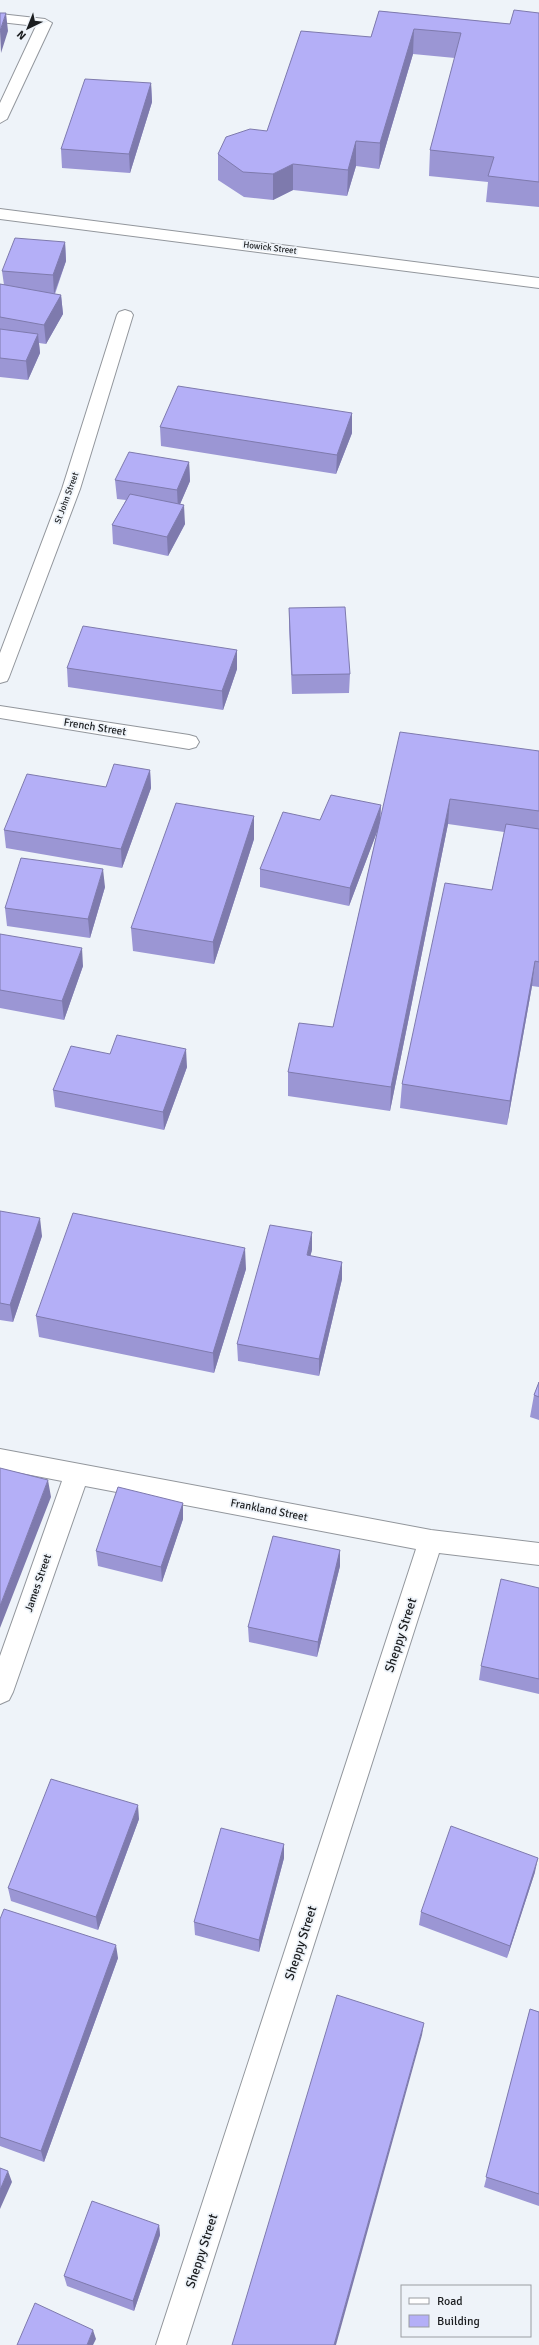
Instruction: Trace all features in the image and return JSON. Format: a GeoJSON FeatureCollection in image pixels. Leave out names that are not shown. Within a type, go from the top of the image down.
{"type":"FeatureCollection","features":[{"type":"Feature","properties":{"kind":"street"},"geometry":{"type":"LineString","coordinates":[[0,18],[45,24],[0,119]]}},
{"type":"Feature","properties":{"kind":"street","name":"Howick Street"},"geometry":{"type":"LineString","coordinates":[[0,214],[539,282]]}},
{"type":"Feature","properties":{"kind":"street","name":"St John Street"},"geometry":{"type":"LineString","coordinates":[[0,677],[71,489],[125,315]]}},
{"type":"Feature","properties":{"kind":"street","name":"French Street"},"geometry":{"type":"LineString","coordinates":[[0,712],[189,742]]}},
{"type":"Feature","properties":{"kind":"street","name":"Frankland Street"},"geometry":{"type":"LineString","coordinates":[[0,1459],[431,1541],[539,1554]]}},
{"type":"Feature","properties":{"kind":"street","name":"James Street"},"geometry":{"type":"LineString","coordinates":[[0,1692],[77,1474]]}},
{"type":"Feature","properties":{"kind":"street","name":"Sheppy Street"},"geometry":{"type":"LineString","coordinates":[[172,2345],[431,1541]]}},
{"type":"Feature","properties":{"kind":"building"},"geometry":{"type":"Polygon","coordinates":[[[514,10],[539,13],[539,182],[488,176],[494,157],[430,150],[461,33],[414,29],[380,143],[356,141],[348,170],[293,164],[273,174],[243,172],[218,154],[226,137],[250,129],[267,131],[301,31],[371,37],[379,11],[510,24],[514,10]]]}},
{"type":"Feature","properties":{"kind":"building"},"geometry":{"type":"Polygon","coordinates":[[[0,13],[6,13],[0,31],[0,13]]]}},
{"type":"Feature","properties":{"kind":"building"},"geometry":{"type":"Polygon","coordinates":[[[85,79],[151,83],[129,154],[61,149],[85,79]]]}},
{"type":"Feature","properties":{"kind":"building"},"geometry":{"type":"Polygon","coordinates":[[[15,238],[65,242],[53,275],[2,271],[15,238]]]}},
{"type":"Feature","properties":{"kind":"building"},"geometry":{"type":"Polygon","coordinates":[[[0,284],[61,295],[44,325],[0,317],[0,284]]]}},
{"type":"Feature","properties":{"kind":"building"},"geometry":{"type":"Polygon","coordinates":[[[0,329],[38,334],[26,361],[0,358],[0,329]]]}},
{"type":"Feature","properties":{"kind":"building"},"geometry":{"type":"Polygon","coordinates":[[[178,386],[352,413],[337,455],[160,427],[178,386]]]}},
{"type":"Feature","properties":{"kind":"building"},"geometry":{"type":"Polygon","coordinates":[[[129,452],[189,462],[177,490],[115,480],[129,452]]]}},
{"type":"Feature","properties":{"kind":"building"},"geometry":{"type":"Polygon","coordinates":[[[130,494],[184,505],[167,537],[112,525],[130,494]]]}},
{"type":"Feature","properties":{"kind":"building"},"geometry":{"type":"Polygon","coordinates":[[[345,607],[350,674],[292,675],[289,608],[345,607]]]}},
{"type":"Feature","properties":{"kind":"building"},"geometry":{"type":"Polygon","coordinates":[[[83,626],[237,650],[222,691],[67,668],[83,626]]]}},
{"type":"Feature","properties":{"kind":"building"},"geometry":{"type":"Polygon","coordinates":[[[400,732],[539,751],[539,811],[450,799],[391,1087],[288,1072],[299,1023],[333,1027],[400,732]]]}},
{"type":"Feature","properties":{"kind":"building"},"geometry":{"type":"Polygon","coordinates":[[[114,764],[150,770],[121,849],[4,830],[27,774],[106,787],[114,764]]]}},
{"type":"Feature","properties":{"kind":"building"},"geometry":{"type":"Polygon","coordinates":[[[331,795],[381,805],[350,888],[260,869],[283,812],[320,820],[331,795]]]}},
{"type":"Feature","properties":{"kind":"building"},"geometry":{"type":"Polygon","coordinates":[[[176,803],[254,816],[213,942],[131,928],[176,803]]]}},
{"type":"Feature","properties":{"kind":"building"},"geometry":{"type":"Polygon","coordinates":[[[506,824],[539,829],[539,962],[535,961],[510,1101],[402,1084],[445,883],[492,890],[506,824]]]}},
{"type":"Feature","properties":{"kind":"building"},"geometry":{"type":"Polygon","coordinates":[[[21,858],[103,869],[88,919],[5,908],[21,858]]]}},
{"type":"Feature","properties":{"kind":"building"},"geometry":{"type":"Polygon","coordinates":[[[0,934],[82,948],[62,1001],[0,990],[0,934]]]}},
{"type":"Feature","properties":{"kind":"building"},"geometry":{"type":"Polygon","coordinates":[[[117,1035],[186,1049],[163,1112],[53,1090],[71,1046],[110,1054],[117,1035]]]}},
{"type":"Feature","properties":{"kind":"building"},"geometry":{"type":"Polygon","coordinates":[[[0,1211],[40,1218],[10,1305],[0,1303],[0,1211]]]}},
{"type":"Feature","properties":{"kind":"building"},"geometry":{"type":"Polygon","coordinates":[[[73,1213],[245,1248],[213,1353],[36,1316],[73,1213]]]}},
{"type":"Feature","properties":{"kind":"building"},"geometry":{"type":"Polygon","coordinates":[[[270,1225],[312,1232],[307,1255],[342,1262],[319,1359],[237,1344],[270,1225]]]}},
{"type":"Feature","properties":{"kind":"building"},"geometry":{"type":"Polygon","coordinates":[[[539,1382],[539,1397],[534,1395],[539,1382]]]}},
{"type":"Feature","properties":{"kind":"building"},"geometry":{"type":"Polygon","coordinates":[[[0,1468],[48,1480],[0,1606],[0,1468]]]}},
{"type":"Feature","properties":{"kind":"building"},"geometry":{"type":"Polygon","coordinates":[[[118,1487],[183,1503],[161,1567],[96,1551],[118,1487]]]}},
{"type":"Feature","properties":{"kind":"building"},"geometry":{"type":"Polygon","coordinates":[[[273,1536],[340,1550],[318,1642],[248,1627],[273,1536]]]}},
{"type":"Feature","properties":{"kind":"building"},"geometry":{"type":"Polygon","coordinates":[[[501,1579],[539,1588],[539,1679],[481,1666],[501,1579]]]}},
{"type":"Feature","properties":{"kind":"building"},"geometry":{"type":"Polygon","coordinates":[[[51,1779],[138,1805],[96,1917],[8,1888],[51,1779]]]}},
{"type":"Feature","properties":{"kind":"building"},"geometry":{"type":"Polygon","coordinates":[[[451,1826],[538,1858],[510,1946],[421,1912],[451,1826]]]}},
{"type":"Feature","properties":{"kind":"building"},"geometry":{"type":"Polygon","coordinates":[[[221,1828],[284,1844],[259,1940],[194,1922],[221,1828]]]}},
{"type":"Feature","properties":{"kind":"building"},"geometry":{"type":"Polygon","coordinates":[[[4,1909],[116,1945],[41,2151],[0,2137],[0,1919],[4,1909]]]}},
{"type":"Feature","properties":{"kind":"building"},"geometry":{"type":"Polygon","coordinates":[[[337,1995],[424,2023],[334,2345],[232,2345],[337,1995]]]}},
{"type":"Feature","properties":{"kind":"building"},"geometry":{"type":"Polygon","coordinates":[[[530,2009],[539,2012],[539,2194],[486,2177],[530,2009]]]}},
{"type":"Feature","properties":{"kind":"building"},"geometry":{"type":"Polygon","coordinates":[[[0,2168],[8,2171],[0,2190],[0,2168]]]}},
{"type":"Feature","properties":{"kind":"building"},"geometry":{"type":"Polygon","coordinates":[[[92,2201],[159,2225],[133,2301],[64,2276],[92,2201]]]}},
{"type":"Feature","properties":{"kind":"building"},"geometry":{"type":"Polygon","coordinates":[[[35,2303],[93,2330],[87,2345],[17,2345],[35,2303]]]}}]}
